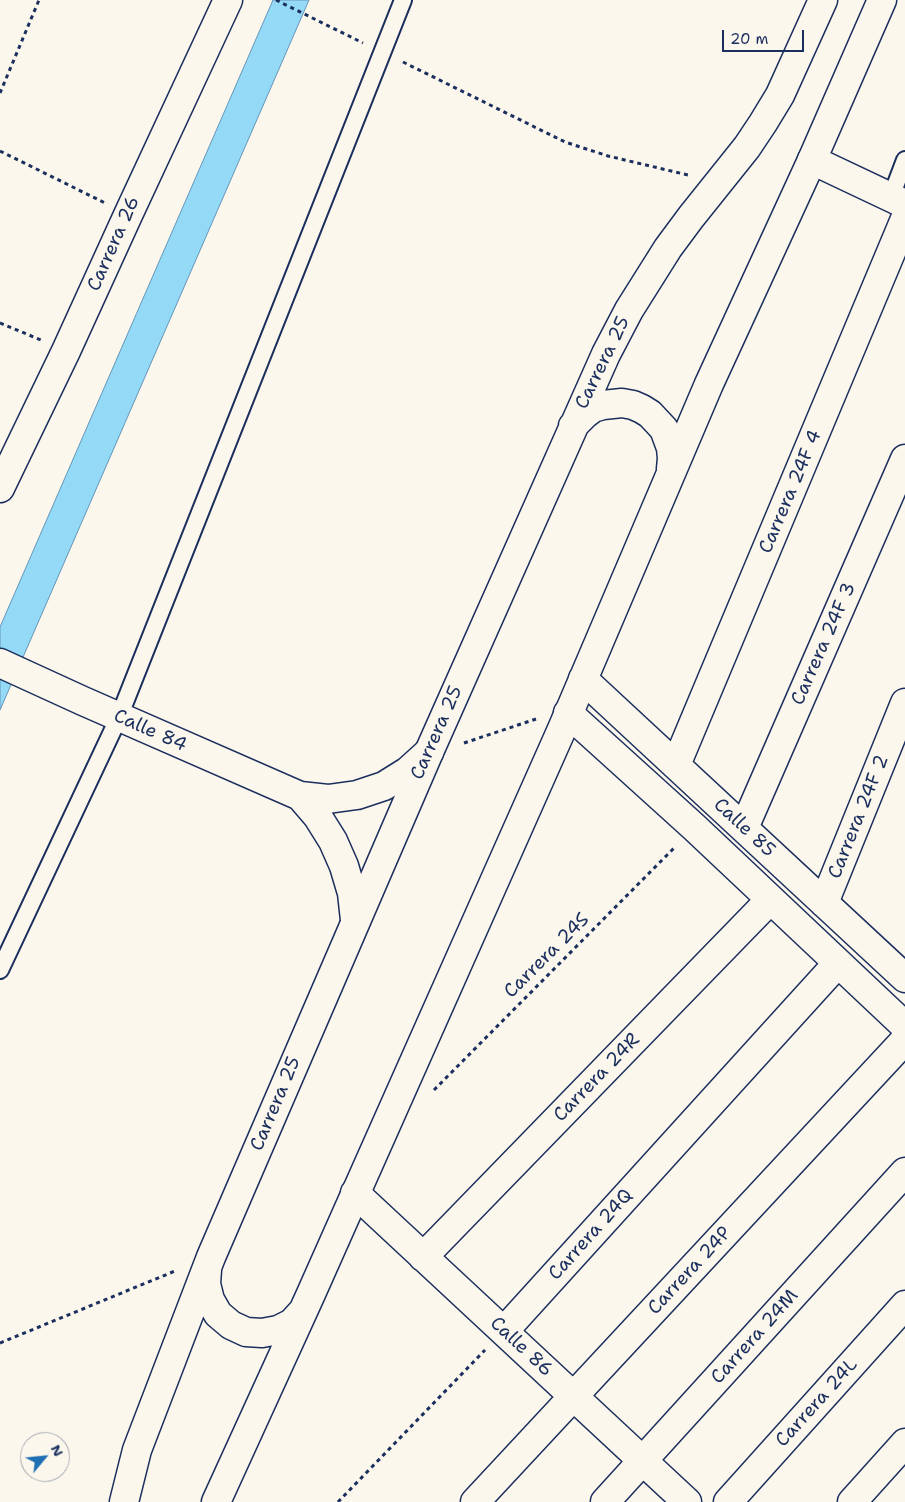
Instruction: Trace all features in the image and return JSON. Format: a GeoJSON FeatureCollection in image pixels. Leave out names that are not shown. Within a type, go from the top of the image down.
{"type":"FeatureCollection","features":[{"type":"Feature","properties":{"kind":"street","name":"Carrera 26"},"geometry":{"type":"LineString","coordinates":[[0,488],[66,352],[228,0]]}},
{"type":"Feature","properties":{"kind":"street","name":"Carrera 25"},"geometry":{"type":"LineString","coordinates":[[124,1502],[137,1450],[211,1257],[428,752],[571,429],[629,310],[668,248],[747,147],[780,95],[823,0]]}},
{"type":"Feature","properties":{"kind":"street"},"geometry":{"type":"LineString","coordinates":[[216,1502],[310,1296],[584,679],[708,384],[812,160],[882,0]]}},
{"type":"Feature","properties":{"kind":"street"},"geometry":{"type":"LineString","coordinates":[[812,160],[900,207]]}},
{"type":"Feature","properties":{"kind":"street","name":"Carrera 24F 4"},"geometry":{"type":"LineString","coordinates":[[676,765],[900,207]]}},
{"type":"Feature","properties":{"kind":"street"},"geometry":{"type":"LineString","coordinates":[[571,429],[577,421],[593,408],[603,405],[622,403],[642,409],[658,421],[668,438],[672,458],[668,478]]}},
{"type":"Feature","properties":{"kind":"street","name":"Carrera 24F 3"},"geometry":{"type":"LineString","coordinates":[[744,828],[905,460]]}},
{"type":"Feature","properties":{"kind":"street","name":"Calle 84"},"geometry":{"type":"LineString","coordinates":[[0,663],[83,702],[300,796],[328,799],[357,795],[384,786],[408,771],[428,752]]}},
{"type":"Feature","properties":{"kind":"street","name":"Calle 85"},"geometry":{"type":"LineString","coordinates":[[584,679],[905,978]]}},
{"type":"Feature","properties":{"kind":"street","name":"Carrera 24F 2"},"geometry":{"type":"LineString","coordinates":[[824,903],[905,703]]}},
{"type":"Feature","properties":{"kind":"street"},"geometry":{"type":"LineString","coordinates":[[568,712],[694,827],[905,1026]]}},
{"type":"Feature","properties":{"kind":"street","name":"Calle 84"},"geometry":{"type":"LineString","coordinates":[[300,796],[318,817],[333,841],[344,866],[352,893],[355,920]]}},
{"type":"Feature","properties":{"kind":"street","name":"Carrera 24R"},"geometry":{"type":"LineString","coordinates":[[424,1257],[770,900]]}},
{"type":"Feature","properties":{"kind":"street"},"geometry":{"type":"LineString","coordinates":[[874,949],[905,948]]}},
{"type":"Feature","properties":{"kind":"street","name":"Carrera 24Q"},"geometry":{"type":"LineString","coordinates":[[504,1331],[838,963]]}},
{"type":"Feature","properties":{"kind":"street","name":"Carrera 24P"},"geometry":{"type":"LineString","coordinates":[[475,1502],[905,1040]]}},
{"type":"Feature","properties":{"kind":"street","name":"Carrera 24M"},"geometry":{"type":"LineString","coordinates":[[605,1502],[905,1172]]}},
{"type":"Feature","properties":{"kind":"street","name":"Calle 86"},"geometry":{"type":"LineString","coordinates":[[355,1193],[687,1502]]}},
{"type":"Feature","properties":{"kind":"street"},"geometry":{"type":"LineString","coordinates":[[211,1257],[207,1268],[206,1284],[210,1300],[218,1314],[231,1325],[246,1332],[262,1334],[278,1330],[292,1322],[303,1311],[310,1296]]}},
{"type":"Feature","properties":{"kind":"street","name":"Carrera 24L"},"geometry":{"type":"LineString","coordinates":[[728,1502],[905,1305]]}},
{"type":"Feature","properties":{"kind":"street"},"geometry":{"type":"LineString","coordinates":[[852,1502],[905,1444]]}},
{"type":"Feature","properties":{"kind":"lane"},"geometry":{"type":"LineString","coordinates":[[0,970],[119,717],[403,0]]}},
{"type":"Feature","properties":{"kind":"lane"},"geometry":{"type":"LineString","coordinates":[[900,207],[905,160]]}},
{"type":"Feature","properties":{"kind":"path"},"geometry":{"type":"LineString","coordinates":[[0,93],[40,0]]}},
{"type":"Feature","properties":{"kind":"path"},"geometry":{"type":"LineString","coordinates":[[276,0],[565,142],[608,156],[720,183]]}},
{"type":"Feature","properties":{"kind":"path"},"geometry":{"type":"LineString","coordinates":[[0,151],[128,215]]}},
{"type":"Feature","properties":{"kind":"path"},"geometry":{"type":"LineString","coordinates":[[0,323],[66,352]]}},
{"type":"Feature","properties":{"kind":"path"},"geometry":{"type":"LineString","coordinates":[[464,743],[537,719]]}},
{"type":"Feature","properties":{"kind":"path","name":"Carrera 24S"},"geometry":{"type":"LineString","coordinates":[[433,1091],[694,827]]}},
{"type":"Feature","properties":{"kind":"path"},"geometry":{"type":"LineString","coordinates":[[0,1343],[211,1257]]}},
{"type":"Feature","properties":{"kind":"path"},"geometry":{"type":"LineString","coordinates":[[338,1502],[504,1331]]}},
{"type":"Feature","properties":{"kind":"water"},"geometry":{"type":"Polygon","coordinates":[[[273,0],[309,0],[0,710],[0,627],[273,0]]]}}]}
